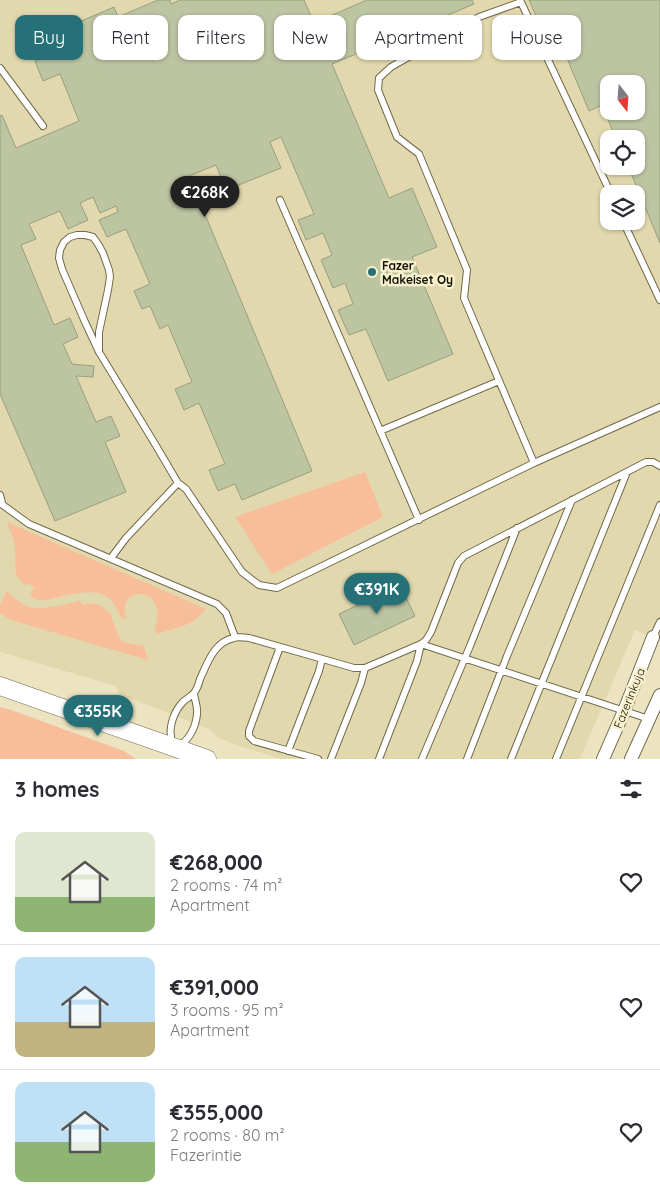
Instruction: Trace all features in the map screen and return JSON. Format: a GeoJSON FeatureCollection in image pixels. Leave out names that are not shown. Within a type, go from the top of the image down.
{"type":"FeatureCollection","features":[{"type":"Feature","properties":{"kind":"main road"},"geometry":{"type":"LineString","coordinates":[[0,686],[207,759]]}},
{"type":"Feature","properties":{"kind":"street","name":"Fazerinkuja"},"geometry":{"type":"LineString","coordinates":[[603,759],[653,638]]}},
{"type":"Feature","properties":{"kind":"street","name":"Fazerinkuja"},"geometry":{"type":"LineString","coordinates":[[631,759],[660,694]]}},
{"type":"Feature","properties":{"kind":"lane"},"geometry":{"type":"LineString","coordinates":[[534,463],[464,298],[467,270],[419,154],[397,137],[378,90],[379,78],[391,66],[479,17],[521,1],[607,185]]}},
{"type":"Feature","properties":{"kind":"lane"},"geometry":{"type":"LineString","coordinates":[[0,68],[43,126]]}},
{"type":"Feature","properties":{"kind":"lane"},"geometry":{"type":"LineString","coordinates":[[280,200],[419,520]]}},
{"type":"Feature","properties":{"kind":"lane"},"geometry":{"type":"LineString","coordinates":[[627,230],[660,300]]}},
{"type":"Feature","properties":{"kind":"lane"},"geometry":{"type":"LineString","coordinates":[[99,352],[99,332],[108,290],[109,270],[103,253],[93,238],[85,234],[77,235],[70,237],[64,242],[59,258],[99,352],[178,483],[186,489],[242,572],[259,585],[277,588],[534,463],[660,407]]}},
{"type":"Feature","properties":{"kind":"lane"},"geometry":{"type":"LineString","coordinates":[[380,431],[499,381]]}},
{"type":"Feature","properties":{"kind":"lane"},"geometry":{"type":"LineString","coordinates":[[194,694],[197,714],[190,736],[185,742],[175,748],[170,737],[170,729],[178,708],[194,694],[212,652],[219,645],[235,637],[249,638],[354,668],[365,668],[421,644],[426,640],[431,632],[458,563],[464,556],[646,462],[653,462],[660,466]]}},
{"type":"Feature","properties":{"kind":"lane"},"geometry":{"type":"LineString","coordinates":[[511,759],[627,472]]}},
{"type":"Feature","properties":{"kind":"lane"},"geometry":{"type":"LineString","coordinates":[[111,558],[126,538],[178,483]]}},
{"type":"Feature","properties":{"kind":"lane"},"geometry":{"type":"LineString","coordinates":[[0,495],[1,503],[29,524],[217,604],[226,613],[235,637]]}},
{"type":"Feature","properties":{"kind":"lane"},"geometry":{"type":"LineString","coordinates":[[467,759],[501,671],[572,500]]}},
{"type":"Feature","properties":{"kind":"lane"},"geometry":{"type":"LineString","coordinates":[[556,759],[660,504]]}},
{"type":"Feature","properties":{"kind":"lane"},"geometry":{"type":"LineString","coordinates":[[422,759],[517,528]]}},
{"type":"Feature","properties":{"kind":"lane"},"geometry":{"type":"LineString","coordinates":[[653,638],[660,622]]}},
{"type":"Feature","properties":{"kind":"lane"},"geometry":{"type":"LineString","coordinates":[[421,644],[649,719]]}},
{"type":"Feature","properties":{"kind":"lane"},"geometry":{"type":"LineString","coordinates":[[379,759],[417,661],[421,644]]}},
{"type":"Feature","properties":{"kind":"lane"},"geometry":{"type":"LineString","coordinates":[[280,647],[249,731],[249,736],[254,741],[318,759]]}},
{"type":"Feature","properties":{"kind":"lane"},"geometry":{"type":"LineString","coordinates":[[288,751],[322,659]]}},
{"type":"Feature","properties":{"kind":"lane"},"geometry":{"type":"LineString","coordinates":[[331,759],[361,684],[365,668]]}},
{"type":"Feature","properties":{"kind":"shaded area"},"geometry":{"type":"Polygon","coordinates":[[[0,0],[660,0],[660,641],[635,630],[580,759],[281,759],[236,745],[217,737],[209,729],[119,694],[116,686],[0,652],[0,0]]]}},
{"type":"Feature","properties":{"kind":"shaded area"},"geometry":{"type":"Polygon","coordinates":[[[365,472],[383,517],[272,574],[235,517],[365,472]]]}},
{"type":"Feature","properties":{"kind":"shaded area"},"geometry":{"type":"Polygon","coordinates":[[[7,522],[206,609],[191,622],[157,633],[154,630],[158,615],[156,605],[143,594],[135,595],[128,599],[125,607],[126,618],[123,619],[111,600],[105,595],[97,593],[79,593],[44,600],[35,599],[32,597],[31,592],[35,589],[29,583],[25,585],[17,576],[14,545],[7,522]]]}},
{"type":"Feature","properties":{"kind":"shaded area"},"geometry":{"type":"Polygon","coordinates":[[[7,591],[21,603],[32,608],[52,607],[79,601],[81,601],[82,605],[100,605],[108,613],[110,612],[117,632],[123,642],[144,646],[148,660],[11,620],[0,613],[0,605],[7,591]]]}},
{"type":"Feature","properties":{"kind":"shaded area"},"geometry":{"type":"Polygon","coordinates":[[[0,707],[124,751],[136,759],[0,759],[0,707]]]}},
{"type":"Feature","properties":{"kind":"building","name":"Fazer Makeiset Oy"},"geometry":{"type":"Polygon","coordinates":[[[158,0],[170,0],[171,4],[180,0],[304,0],[311,15],[274,15],[274,60],[342,60],[332,64],[389,198],[412,188],[437,247],[412,257],[453,354],[388,381],[366,329],[349,335],[338,310],[353,304],[345,283],[333,288],[321,260],[332,255],[323,233],[306,240],[298,220],[314,214],[281,137],[270,142],[281,168],[226,190],[216,165],[189,176],[312,471],[242,500],[235,484],[218,491],[209,470],[225,464],[199,403],[184,410],[175,389],[192,382],[168,325],[160,329],[150,306],[142,309],[134,291],[150,284],[126,229],[107,237],[99,220],[118,212],[116,206],[100,213],[93,197],[80,203],[88,220],[68,229],[60,211],[29,224],[36,239],[21,245],[54,325],[70,318],[78,337],[63,344],[72,364],[94,366],[93,377],[76,376],[96,422],[111,416],[120,436],[105,442],[126,492],[55,521],[0,394],[0,116],[2,115],[16,148],[79,121],[60,74],[43,81],[35,61],[83,60],[83,20],[93,16],[93,60],[168,60],[168,15],[123,15],[158,0]]]}},
{"type":"Feature","properties":{"kind":"building","name":"Fazer Makeiset Oy"},"geometry":{"type":"Polygon","coordinates":[[[367,0],[472,0],[474,4],[448,15],[356,15],[356,54],[346,58],[346,15],[332,15],[367,0]]]}},
{"type":"Feature","properties":{"kind":"building"},"geometry":{"type":"Polygon","coordinates":[[[529,0],[660,0],[660,243],[645,207],[645,185],[636,185],[632,175],[645,175],[645,130],[612,130],[608,120],[645,120],[645,75],[600,75],[600,106],[589,111],[568,60],[581,60],[581,15],[536,15],[529,0]]]}},
{"type":"Feature","properties":{"kind":"building","name":"Fazer Makeiset Oy"},"geometry":{"type":"Polygon","coordinates":[[[114,7],[117,15],[95,15],[114,7]]]}},
{"type":"Feature","properties":{"kind":"building"},"geometry":{"type":"Polygon","coordinates":[[[400,585],[415,616],[354,645],[339,614],[400,585]]]}},
{"type":"Feature","properties":{"kind":"place","name":"Fazer Makeiset Oy"},"geometry":{"type":"Point","coordinates":[372,272]}}]}
